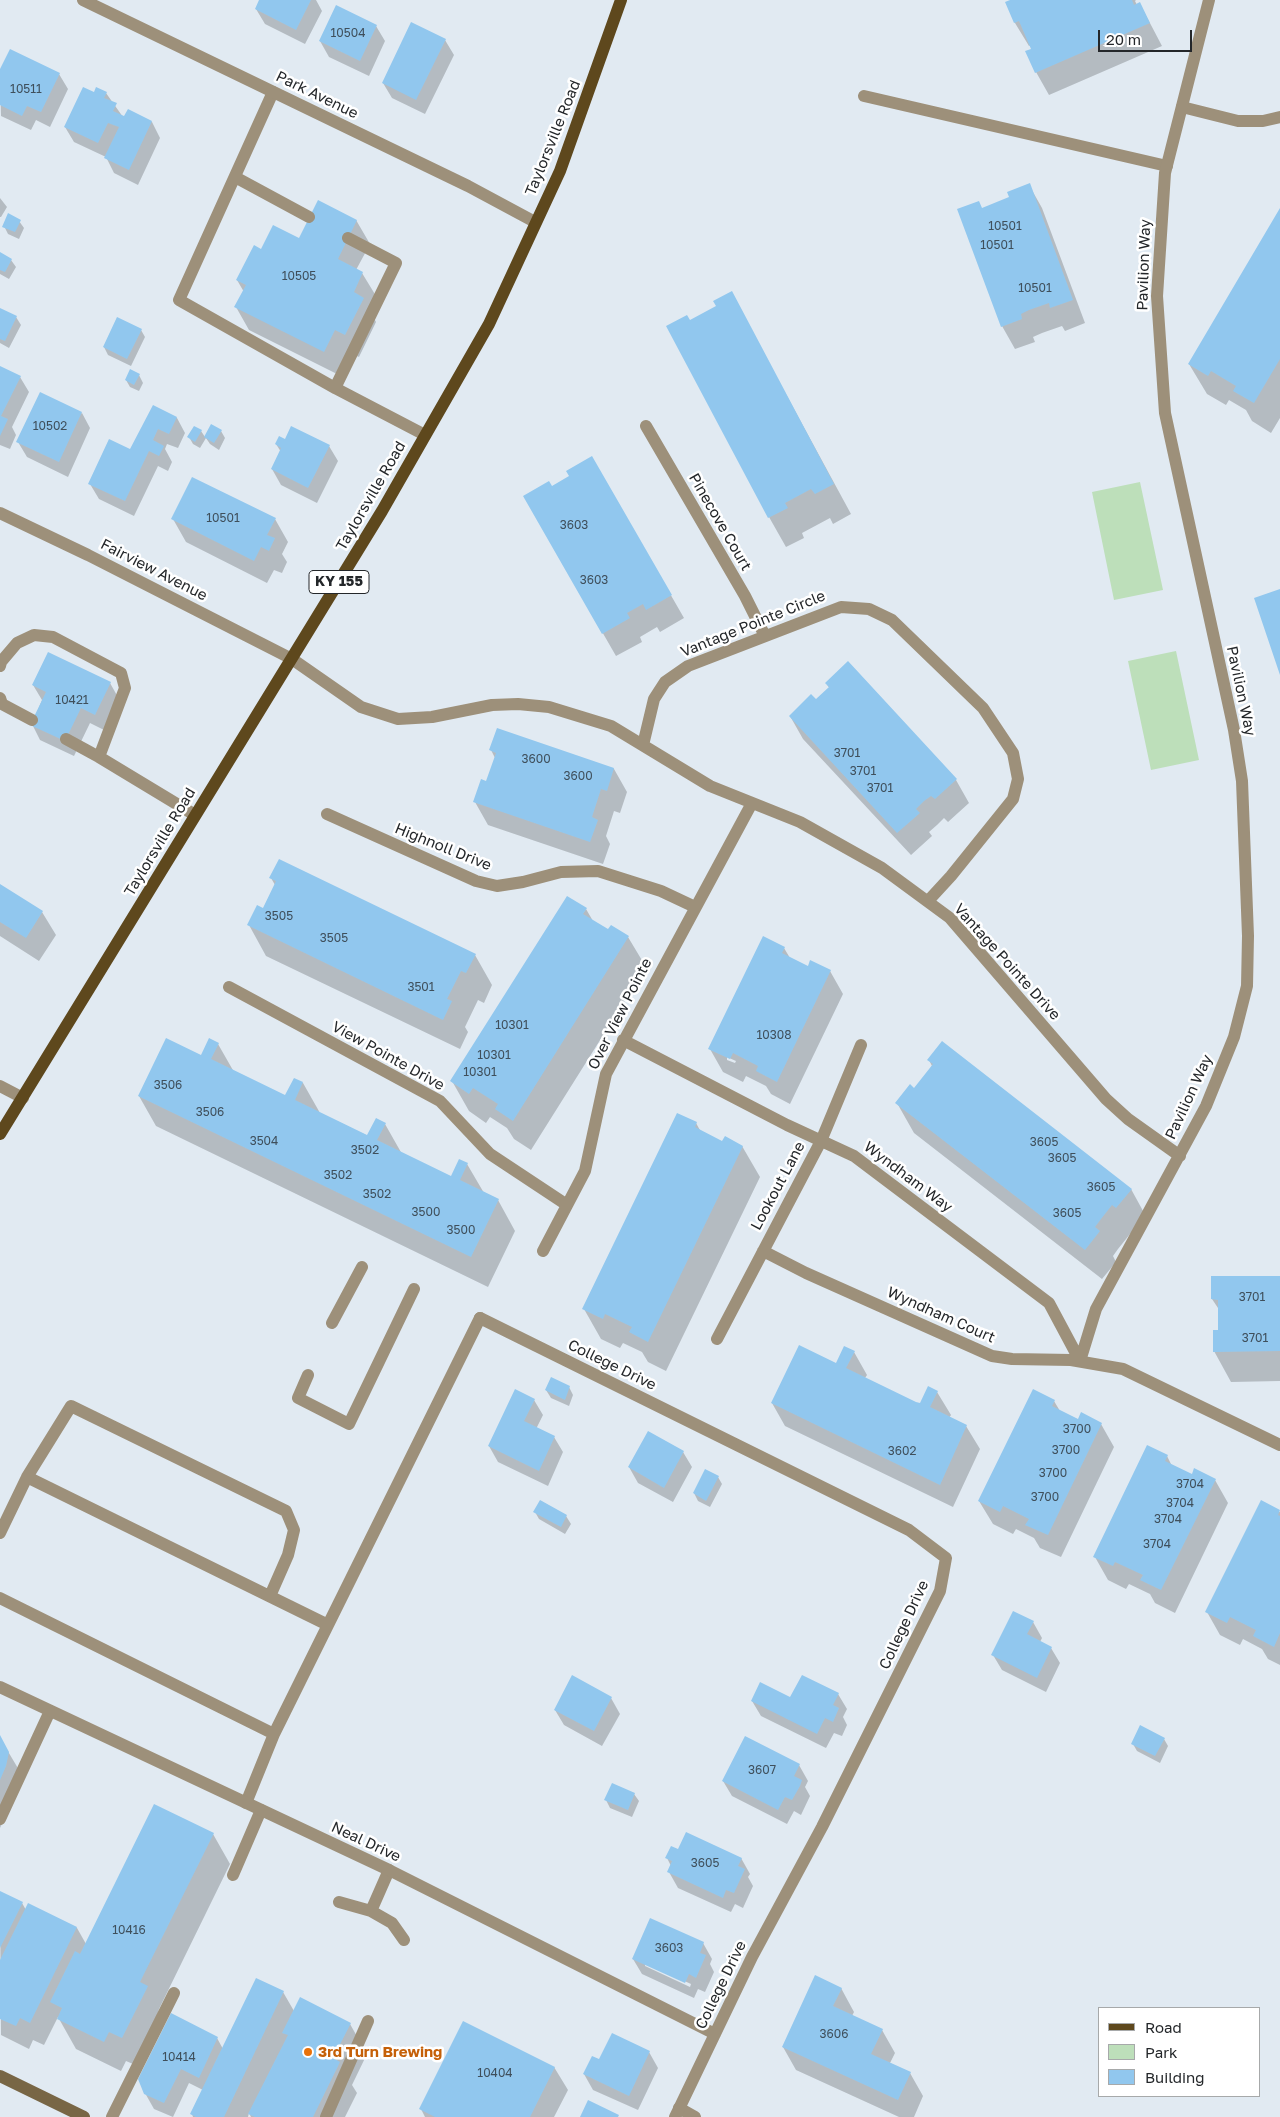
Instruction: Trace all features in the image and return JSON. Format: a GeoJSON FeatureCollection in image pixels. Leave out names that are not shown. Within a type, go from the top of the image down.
{"type":"FeatureCollection","features":[{"type":"Feature","properties":{"kind":"main road","name":"Taylorsville Road"},"geometry":{"type":"LineString","coordinates":[[0,1134],[382,512],[489,324],[560,171],[620,0]]}},
{"type":"Feature","properties":{"kind":"main road"},"geometry":{"type":"LineString","coordinates":[[0,2076],[84,2117]]}},
{"type":"Feature","properties":{"kind":"street","name":"Park Avenue"},"geometry":{"type":"LineString","coordinates":[[83,0],[468,186],[535,222]]}},
{"type":"Feature","properties":{"kind":"street","name":"Pavilion Way"},"geometry":{"type":"LineString","coordinates":[[1080,1361],[1096,1309],[1206,1106],[1234,1037],[1247,986],[1248,936],[1242,781],[1234,730],[1165,413],[1157,296],[1167,166],[1209,0]]}},
{"type":"Feature","properties":{"kind":"street"},"geometry":{"type":"LineString","coordinates":[[273,92],[179,300],[335,388],[425,435]]}},
{"type":"Feature","properties":{"kind":"street"},"geometry":{"type":"LineString","coordinates":[[864,96],[1167,166]]}},
{"type":"Feature","properties":{"kind":"street"},"geometry":{"type":"LineString","coordinates":[[1182,107],[1238,121],[1264,121],[1280,117]]}},
{"type":"Feature","properties":{"kind":"street"},"geometry":{"type":"LineString","coordinates":[[235,177],[309,217]]}},
{"type":"Feature","properties":{"kind":"street"},"geometry":{"type":"LineString","coordinates":[[335,388],[396,263],[348,238]]}},
{"type":"Feature","properties":{"kind":"street","name":"Pinecove Court"},"geometry":{"type":"LineString","coordinates":[[646,426],[745,596],[766,636]]}},
{"type":"Feature","properties":{"kind":"street","name":"Fairview Avenue"},"geometry":{"type":"LineString","coordinates":[[0,513],[88,555],[292,659]]}},
{"type":"Feature","properties":{"kind":"street","name":"Vantage Pointe Circle"},"geometry":{"type":"LineString","coordinates":[[643,745],[654,699],[665,682],[688,666],[841,606],[869,609],[892,620],[983,708],[1013,753],[1018,779],[1013,799],[951,876],[928,901]]}},
{"type":"Feature","properties":{"kind":"street"},"geometry":{"type":"LineString","coordinates":[[0,666],[0,662],[17,643],[34,635],[53,637],[121,673],[125,688],[99,757]]}},
{"type":"Feature","properties":{"kind":"street","name":"Vantage Pointe Drive"},"geometry":{"type":"LineString","coordinates":[[292,659],[361,707],[398,719],[432,717],[492,705],[518,704],[549,707],[611,726],[710,786],[800,822],[882,868],[950,918],[1106,1099],[1128,1119],[1180,1156]]}},
{"type":"Feature","properties":{"kind":"street"},"geometry":{"type":"LineString","coordinates":[[0,698],[2,704],[32,720]]}},
{"type":"Feature","properties":{"kind":"street"},"geometry":{"type":"LineString","coordinates":[[66,739],[195,815]]}},
{"type":"Feature","properties":{"kind":"street","name":"Over View Pointe"},"geometry":{"type":"LineString","coordinates":[[543,1251],[585,1171],[606,1074],[752,802]]}},
{"type":"Feature","properties":{"kind":"street","name":"Highnoll Drive"},"geometry":{"type":"LineString","coordinates":[[327,814],[476,881],[497,886],[523,882],[562,872],[598,871],[661,891],[695,906]]}},
{"type":"Feature","properties":{"kind":"street","name":"View Pointe Drive"},"geometry":{"type":"LineString","coordinates":[[229,987],[440,1101],[490,1154],[567,1205]]}},
{"type":"Feature","properties":{"kind":"street","name":"Wyndham Way"},"geometry":{"type":"LineString","coordinates":[[623,1040],[854,1156],[1049,1303],[1080,1361]]}},
{"type":"Feature","properties":{"kind":"street","name":"Lookout Lane"},"geometry":{"type":"LineString","coordinates":[[717,1340],[821,1141],[861,1045]]}},
{"type":"Feature","properties":{"kind":"street"},"geometry":{"type":"LineString","coordinates":[[0,1086],[23,1098]]}},
{"type":"Feature","properties":{"kind":"street","name":"Wyndham Court"},"geometry":{"type":"LineString","coordinates":[[763,1251],[806,1273],[992,1356],[1012,1359],[1080,1361],[1123,1369],[1280,1445]]}},
{"type":"Feature","properties":{"kind":"street"},"geometry":{"type":"LineString","coordinates":[[332,1323],[362,1267]]}},
{"type":"Feature","properties":{"kind":"street"},"geometry":{"type":"LineString","coordinates":[[308,1375],[298,1398],[349,1424],[414,1289]]}},
{"type":"Feature","properties":{"kind":"street","name":"College Drive"},"geometry":{"type":"LineString","coordinates":[[328,1625],[480,1318],[909,1530],[946,1558],[940,1591],[822,1827],[752,1957],[677,2113]]}},
{"type":"Feature","properties":{"kind":"street"},"geometry":{"type":"LineString","coordinates":[[0,1533],[27,1477],[71,1406],[286,1511],[294,1530],[288,1555],[270,1596]]}},
{"type":"Feature","properties":{"kind":"street"},"geometry":{"type":"LineString","coordinates":[[27,1477],[328,1625],[274,1734],[246,1803]]}},
{"type":"Feature","properties":{"kind":"street"},"geometry":{"type":"LineString","coordinates":[[0,1598],[274,1734]]}},
{"type":"Feature","properties":{"kind":"street","name":"Neal Drive"},"geometry":{"type":"LineString","coordinates":[[0,1687],[389,1870],[715,2034]]}},
{"type":"Feature","properties":{"kind":"street"},"geometry":{"type":"LineString","coordinates":[[0,1819],[50,1711]]}},
{"type":"Feature","properties":{"kind":"street"},"geometry":{"type":"LineString","coordinates":[[233,1875],[261,1810]]}},
{"type":"Feature","properties":{"kind":"street"},"geometry":{"type":"LineString","coordinates":[[371,1911],[389,1870]]}},
{"type":"Feature","properties":{"kind":"street"},"geometry":{"type":"LineString","coordinates":[[340,1902],[371,1911],[392,1923],[404,1940]]}},
{"type":"Feature","properties":{"kind":"street"},"geometry":{"type":"LineString","coordinates":[[112,2117],[174,1993]]}},
{"type":"Feature","properties":{"kind":"street"},"geometry":{"type":"LineString","coordinates":[[326,2117],[368,2021]]}},
{"type":"Feature","properties":{"kind":"street"},"geometry":{"type":"LineString","coordinates":[[677,2113],[695,2117]]}},
{"type":"Feature","properties":{"kind":"green space"},"geometry":{"type":"Polygon","coordinates":[[[1140,482],[1163,590],[1114,600],[1092,492],[1140,482]]]}},
{"type":"Feature","properties":{"kind":"green space"},"geometry":{"type":"Polygon","coordinates":[[[1176,651],[1199,760],[1151,770],[1128,661],[1176,651]]]}},
{"type":"Feature","properties":{"kind":"building"},"geometry":{"type":"Polygon","coordinates":[[[259,0],[311,0],[296,30],[255,9],[259,0]]]}},
{"type":"Feature","properties":{"kind":"building"},"geometry":{"type":"Polygon","coordinates":[[[1010,0],[1132,0],[1134,5],[1140,2],[1150,23],[1035,73],[1025,51],[1031,49],[1019,21],[1014,23],[1005,2],[1010,0]]]}},
{"type":"Feature","properties":{"kind":"building"},"geometry":{"type":"Polygon","coordinates":[[[336,5],[377,25],[360,61],[319,41],[336,5]]]}},
{"type":"Feature","properties":{"kind":"building"},"geometry":{"type":"Polygon","coordinates":[[[411,22],[446,39],[416,100],[382,83],[411,22]]]}},
{"type":"Feature","properties":{"kind":"building"},"geometry":{"type":"Polygon","coordinates":[[[10,49],[60,73],[41,112],[27,106],[22,116],[0,105],[0,69],[10,49]]]}},
{"type":"Feature","properties":{"kind":"building"},"geometry":{"type":"Polygon","coordinates":[[[83,87],[94,92],[96,87],[107,92],[104,98],[117,103],[113,111],[124,116],[128,109],[152,121],[129,170],[104,158],[119,127],[108,123],[98,143],[64,127],[83,87]]]}},
{"type":"Feature","properties":{"kind":"building"},"geometry":{"type":"Polygon","coordinates":[[[1030,183],[1073,300],[1050,308],[1049,303],[1029,310],[1021,314],[1022,319],[1001,327],[957,209],[979,201],[982,208],[1009,197],[1007,192],[1030,183]]]}},
{"type":"Feature","properties":{"kind":"building"},"geometry":{"type":"Polygon","coordinates":[[[318,200],[357,220],[338,259],[363,272],[354,292],[364,298],[345,335],[335,330],[324,352],[234,307],[246,285],[236,280],[254,245],[261,249],[273,225],[299,238],[318,200]]]}},
{"type":"Feature","properties":{"kind":"building"},"geometry":{"type":"Polygon","coordinates":[[[1280,208],[1280,359],[1254,403],[1233,391],[1236,386],[1211,371],[1208,376],[1188,364],[1280,208]]]}},
{"type":"Feature","properties":{"kind":"building"},"geometry":{"type":"Polygon","coordinates":[[[8,213],[21,220],[15,232],[2,227],[8,213]]]}},
{"type":"Feature","properties":{"kind":"building"},"geometry":{"type":"Polygon","coordinates":[[[0,252],[12,259],[5,272],[0,270],[0,252]]]}},
{"type":"Feature","properties":{"kind":"building"},"geometry":{"type":"Polygon","coordinates":[[[732,291],[834,484],[815,494],[811,489],[785,503],[788,508],[768,518],[666,326],[687,315],[690,320],[716,306],[713,301],[732,291]]]}},
{"type":"Feature","properties":{"kind":"building"},"geometry":{"type":"Polygon","coordinates":[[[0,308],[17,316],[5,341],[0,339],[0,308]]]}},
{"type":"Feature","properties":{"kind":"building"},"geometry":{"type":"Polygon","coordinates":[[[117,317],[142,329],[127,359],[103,347],[117,317]]]}},
{"type":"Feature","properties":{"kind":"building"},"geometry":{"type":"Polygon","coordinates":[[[0,366],[21,376],[1,416],[8,419],[0,436],[0,366]]]}},
{"type":"Feature","properties":{"kind":"building"},"geometry":{"type":"Polygon","coordinates":[[[130,369],[140,374],[134,385],[125,380],[130,369]]]}},
{"type":"Feature","properties":{"kind":"building"},"geometry":{"type":"Polygon","coordinates":[[[40,392],[82,412],[59,462],[16,442],[40,392]]]}},
{"type":"Feature","properties":{"kind":"building"},"geometry":{"type":"Polygon","coordinates":[[[153,405],[177,417],[169,434],[158,429],[153,440],[164,446],[159,456],[149,451],[125,501],[88,484],[109,439],[130,449],[153,405]]]}},
{"type":"Feature","properties":{"kind":"building"},"geometry":{"type":"Polygon","coordinates":[[[211,424],[222,430],[214,443],[204,437],[211,424]]]}},
{"type":"Feature","properties":{"kind":"building"},"geometry":{"type":"Polygon","coordinates":[[[194,426],[202,430],[195,442],[187,437],[194,426]]]}},
{"type":"Feature","properties":{"kind":"building"},"geometry":{"type":"Polygon","coordinates":[[[291,426],[330,445],[308,488],[271,469],[281,448],[275,444],[279,436],[285,439],[291,426]]]}},
{"type":"Feature","properties":{"kind":"building"},"geometry":{"type":"Polygon","coordinates":[[[592,456],[672,595],[646,610],[643,604],[627,613],[630,618],[602,634],[523,496],[549,481],[552,486],[569,476],[566,471],[592,456]]]}},
{"type":"Feature","properties":{"kind":"building"},"geometry":{"type":"Polygon","coordinates":[[[192,477],[276,518],[267,535],[275,538],[269,551],[261,547],[254,561],[171,519],[192,477]]]}},
{"type":"Feature","properties":{"kind":"building"},"geometry":{"type":"Polygon","coordinates":[[[1280,589],[1280,675],[1254,598],[1280,589]]]}},
{"type":"Feature","properties":{"kind":"building"},"geometry":{"type":"Polygon","coordinates":[[[48,652],[111,682],[95,715],[81,708],[65,741],[30,725],[46,692],[32,685],[48,652]]]}},
{"type":"Feature","properties":{"kind":"building"},"geometry":{"type":"Polygon","coordinates":[[[848,661],[957,779],[935,799],[931,796],[924,801],[916,809],[920,813],[897,833],[789,716],[811,694],[816,699],[829,687],[825,683],[848,661]]]}},
{"type":"Feature","properties":{"kind":"building"},"geometry":{"type":"Polygon","coordinates":[[[497,728],[614,768],[607,791],[601,789],[592,817],[598,820],[590,842],[473,802],[481,779],[486,781],[496,753],[489,750],[497,728]]]}},
{"type":"Feature","properties":{"kind":"building"},"geometry":{"type":"Polygon","coordinates":[[[279,859],[476,954],[466,973],[461,971],[447,999],[452,1001],[443,1020],[247,925],[257,905],[263,908],[276,881],[269,878],[279,859]]]}},
{"type":"Feature","properties":{"kind":"building"},"geometry":{"type":"Polygon","coordinates":[[[0,884],[43,911],[26,938],[0,922],[0,884]]]}},
{"type":"Feature","properties":{"kind":"building"},"geometry":{"type":"Polygon","coordinates":[[[567,896],[587,908],[583,914],[608,929],[611,925],[629,936],[513,1121],[495,1109],[498,1104],[473,1088],[469,1094],[450,1081],[567,896]]]}},
{"type":"Feature","properties":{"kind":"building"},"geometry":{"type":"Polygon","coordinates":[[[763,936],[785,947],[782,953],[808,966],[810,960],[831,970],[777,1082],[756,1071],[758,1066],[733,1053],[730,1059],[708,1049],[763,936]]]}},
{"type":"Feature","properties":{"kind":"building"},"geometry":{"type":"Polygon","coordinates":[[[166,1038],[201,1055],[209,1038],[219,1043],[211,1059],[285,1095],[294,1078],[303,1082],[295,1100],[367,1135],[376,1118],[386,1123],[377,1140],[451,1176],[459,1159],[468,1163],[460,1180],[499,1199],[471,1257],[138,1096],[166,1038]]]}},
{"type":"Feature","properties":{"kind":"building"},"geometry":{"type":"Polygon","coordinates":[[[942,1041],[1132,1189],[1116,1208],[1112,1205],[1101,1219],[1095,1227],[1100,1231],[1085,1250],[895,1103],[910,1084],[914,1088],[933,1064],[927,1060],[942,1041]]]}},
{"type":"Feature","properties":{"kind":"building"},"geometry":{"type":"Polygon","coordinates":[[[677,1113],[697,1122],[695,1127],[722,1141],[725,1136],[743,1146],[648,1342],[629,1332],[632,1327],[605,1314],[603,1319],[582,1309],[677,1113]]]}},
{"type":"Feature","properties":{"kind":"building"},"geometry":{"type":"Polygon","coordinates":[[[1211,1276],[1280,1276],[1280,1351],[1213,1352],[1213,1330],[1218,1330],[1218,1300],[1211,1299],[1211,1276]]]}},
{"type":"Feature","properties":{"kind":"building"},"geometry":{"type":"Polygon","coordinates":[[[799,1345],[836,1363],[844,1346],[855,1351],[846,1368],[916,1402],[920,1403],[928,1386],[938,1391],[930,1407],[967,1425],[940,1485],[771,1403],[799,1345]]]}},
{"type":"Feature","properties":{"kind":"building"},"geometry":{"type":"Polygon","coordinates":[[[551,1377],[570,1386],[565,1400],[545,1390],[551,1377]]]}},
{"type":"Feature","properties":{"kind":"building"},"geometry":{"type":"Polygon","coordinates":[[[515,1389],[535,1399],[524,1421],[555,1436],[539,1471],[488,1446],[515,1389]]]}},
{"type":"Feature","properties":{"kind":"building"},"geometry":{"type":"Polygon","coordinates":[[[1033,1389],[1055,1400],[1052,1406],[1078,1419],[1081,1412],[1102,1423],[1048,1535],[1025,1525],[1029,1519],[1003,1506],[1000,1512],[978,1501],[1033,1389]]]}},
{"type":"Feature","properties":{"kind":"building"},"geometry":{"type":"Polygon","coordinates":[[[648,1431],[684,1451],[664,1488],[628,1467],[648,1431]]]}},
{"type":"Feature","properties":{"kind":"building"},"geometry":{"type":"Polygon","coordinates":[[[1147,1445],[1168,1455],[1165,1461],[1192,1474],[1194,1468],[1216,1479],[1161,1590],[1140,1580],[1143,1575],[1115,1562],[1113,1566],[1093,1557],[1147,1445]]]}},
{"type":"Feature","properties":{"kind":"building"},"geometry":{"type":"Polygon","coordinates":[[[705,1469],[719,1476],[706,1501],[693,1493],[705,1469]]]}},
{"type":"Feature","properties":{"kind":"building"},"geometry":{"type":"Polygon","coordinates":[[[540,1500],[567,1515],[561,1527],[533,1512],[540,1500]]]}},
{"type":"Feature","properties":{"kind":"building"},"geometry":{"type":"Polygon","coordinates":[[[1261,1500],[1280,1510],[1278,1515],[1280,1516],[1280,1633],[1274,1647],[1253,1636],[1256,1630],[1230,1617],[1227,1623],[1205,1612],[1261,1500]]]}},
{"type":"Feature","properties":{"kind":"building"},"geometry":{"type":"Polygon","coordinates":[[[1013,1611],[1034,1621],[1027,1634],[1052,1647],[1037,1678],[991,1655],[1013,1611]]]}},
{"type":"Feature","properties":{"kind":"building"},"geometry":{"type":"Polygon","coordinates":[[[572,1675],[612,1697],[594,1731],[554,1710],[572,1675]]]}},
{"type":"Feature","properties":{"kind":"building"},"geometry":{"type":"Polygon","coordinates":[[[802,1675],[839,1693],[833,1705],[839,1708],[833,1722],[825,1718],[817,1734],[751,1701],[760,1682],[790,1697],[802,1675]]]}},
{"type":"Feature","properties":{"kind":"building"},"geometry":{"type":"Polygon","coordinates":[[[1140,1725],[1165,1738],[1155,1756],[1131,1744],[1140,1725]]]}},
{"type":"Feature","properties":{"kind":"building"},"geometry":{"type":"Polygon","coordinates":[[[0,1735],[9,1752],[0,1780],[0,1735]]]}},
{"type":"Feature","properties":{"kind":"building"},"geometry":{"type":"Polygon","coordinates":[[[745,1736],[800,1764],[794,1776],[802,1780],[800,1786],[792,1800],[785,1797],[778,1810],[722,1781],[745,1736]]]}},
{"type":"Feature","properties":{"kind":"building"},"geometry":{"type":"Polygon","coordinates":[[[612,1783],[635,1793],[628,1810],[604,1800],[612,1783]]]}},
{"type":"Feature","properties":{"kind":"building"},"geometry":{"type":"Polygon","coordinates":[[[154,1804],[214,1833],[140,1982],[148,1986],[122,2038],[109,2032],[104,2042],[57,2019],[62,2008],[50,2002],[75,1951],[80,1954],[154,1804]]]}},
{"type":"Feature","properties":{"kind":"building"},"geometry":{"type":"Polygon","coordinates":[[[686,1832],[742,1858],[738,1866],[745,1869],[734,1893],[726,1890],[723,1898],[667,1872],[672,1861],[665,1858],[671,1846],[678,1849],[686,1832]]]}},
{"type":"Feature","properties":{"kind":"building"},"geometry":{"type":"Polygon","coordinates":[[[0,1891],[23,1902],[0,1948],[0,1891]]]}},
{"type":"Feature","properties":{"kind":"building"},"geometry":{"type":"Polygon","coordinates":[[[28,1903],[77,1927],[30,2023],[20,2018],[16,2026],[0,2019],[0,1960],[28,1903]]]}},
{"type":"Feature","properties":{"kind":"building"},"geometry":{"type":"Polygon","coordinates":[[[650,1918],[704,1942],[700,1953],[706,1955],[696,1978],[689,1974],[685,1983],[632,1959],[650,1918]]]}},
{"type":"Feature","properties":{"kind":"building"},"geometry":{"type":"Polygon","coordinates":[[[815,1975],[842,1988],[833,2006],[883,2029],[871,2054],[911,2072],[898,2100],[782,2047],[815,1975]]]}},
{"type":"Feature","properties":{"kind":"building"},"geometry":{"type":"Polygon","coordinates":[[[256,1978],[284,1991],[224,2117],[196,2117],[190,2114],[256,1978]]]}},
{"type":"Feature","properties":{"kind":"building","name":"3rd Turn Brewing"},"geometry":{"type":"Polygon","coordinates":[[[300,1997],[351,2023],[333,2058],[340,2062],[313,2117],[255,2117],[248,2114],[288,2035],[282,2033],[300,1997]]]}},
{"type":"Feature","properties":{"kind":"building"},"geometry":{"type":"Polygon","coordinates":[[[171,2013],[218,2037],[199,2078],[181,2069],[164,2103],[144,2094],[138,2079],[171,2013]]]}},
{"type":"Feature","properties":{"kind":"building"},"geometry":{"type":"Polygon","coordinates":[[[463,2021],[555,2067],[530,2117],[435,2117],[419,2109],[463,2021]]]}},
{"type":"Feature","properties":{"kind":"building"},"geometry":{"type":"Polygon","coordinates":[[[612,2033],[650,2051],[629,2096],[583,2074],[592,2056],[599,2059],[612,2033]]]}},
{"type":"Feature","properties":{"kind":"building"},"geometry":{"type":"Polygon","coordinates":[[[588,2100],[619,2115],[618,2117],[580,2117],[588,2100]]]}},
{"type":"Feature","properties":{"kind":"place","name":"3rd Turn Brewing"},"geometry":{"type":"Point","coordinates":[308,2052]}}]}
